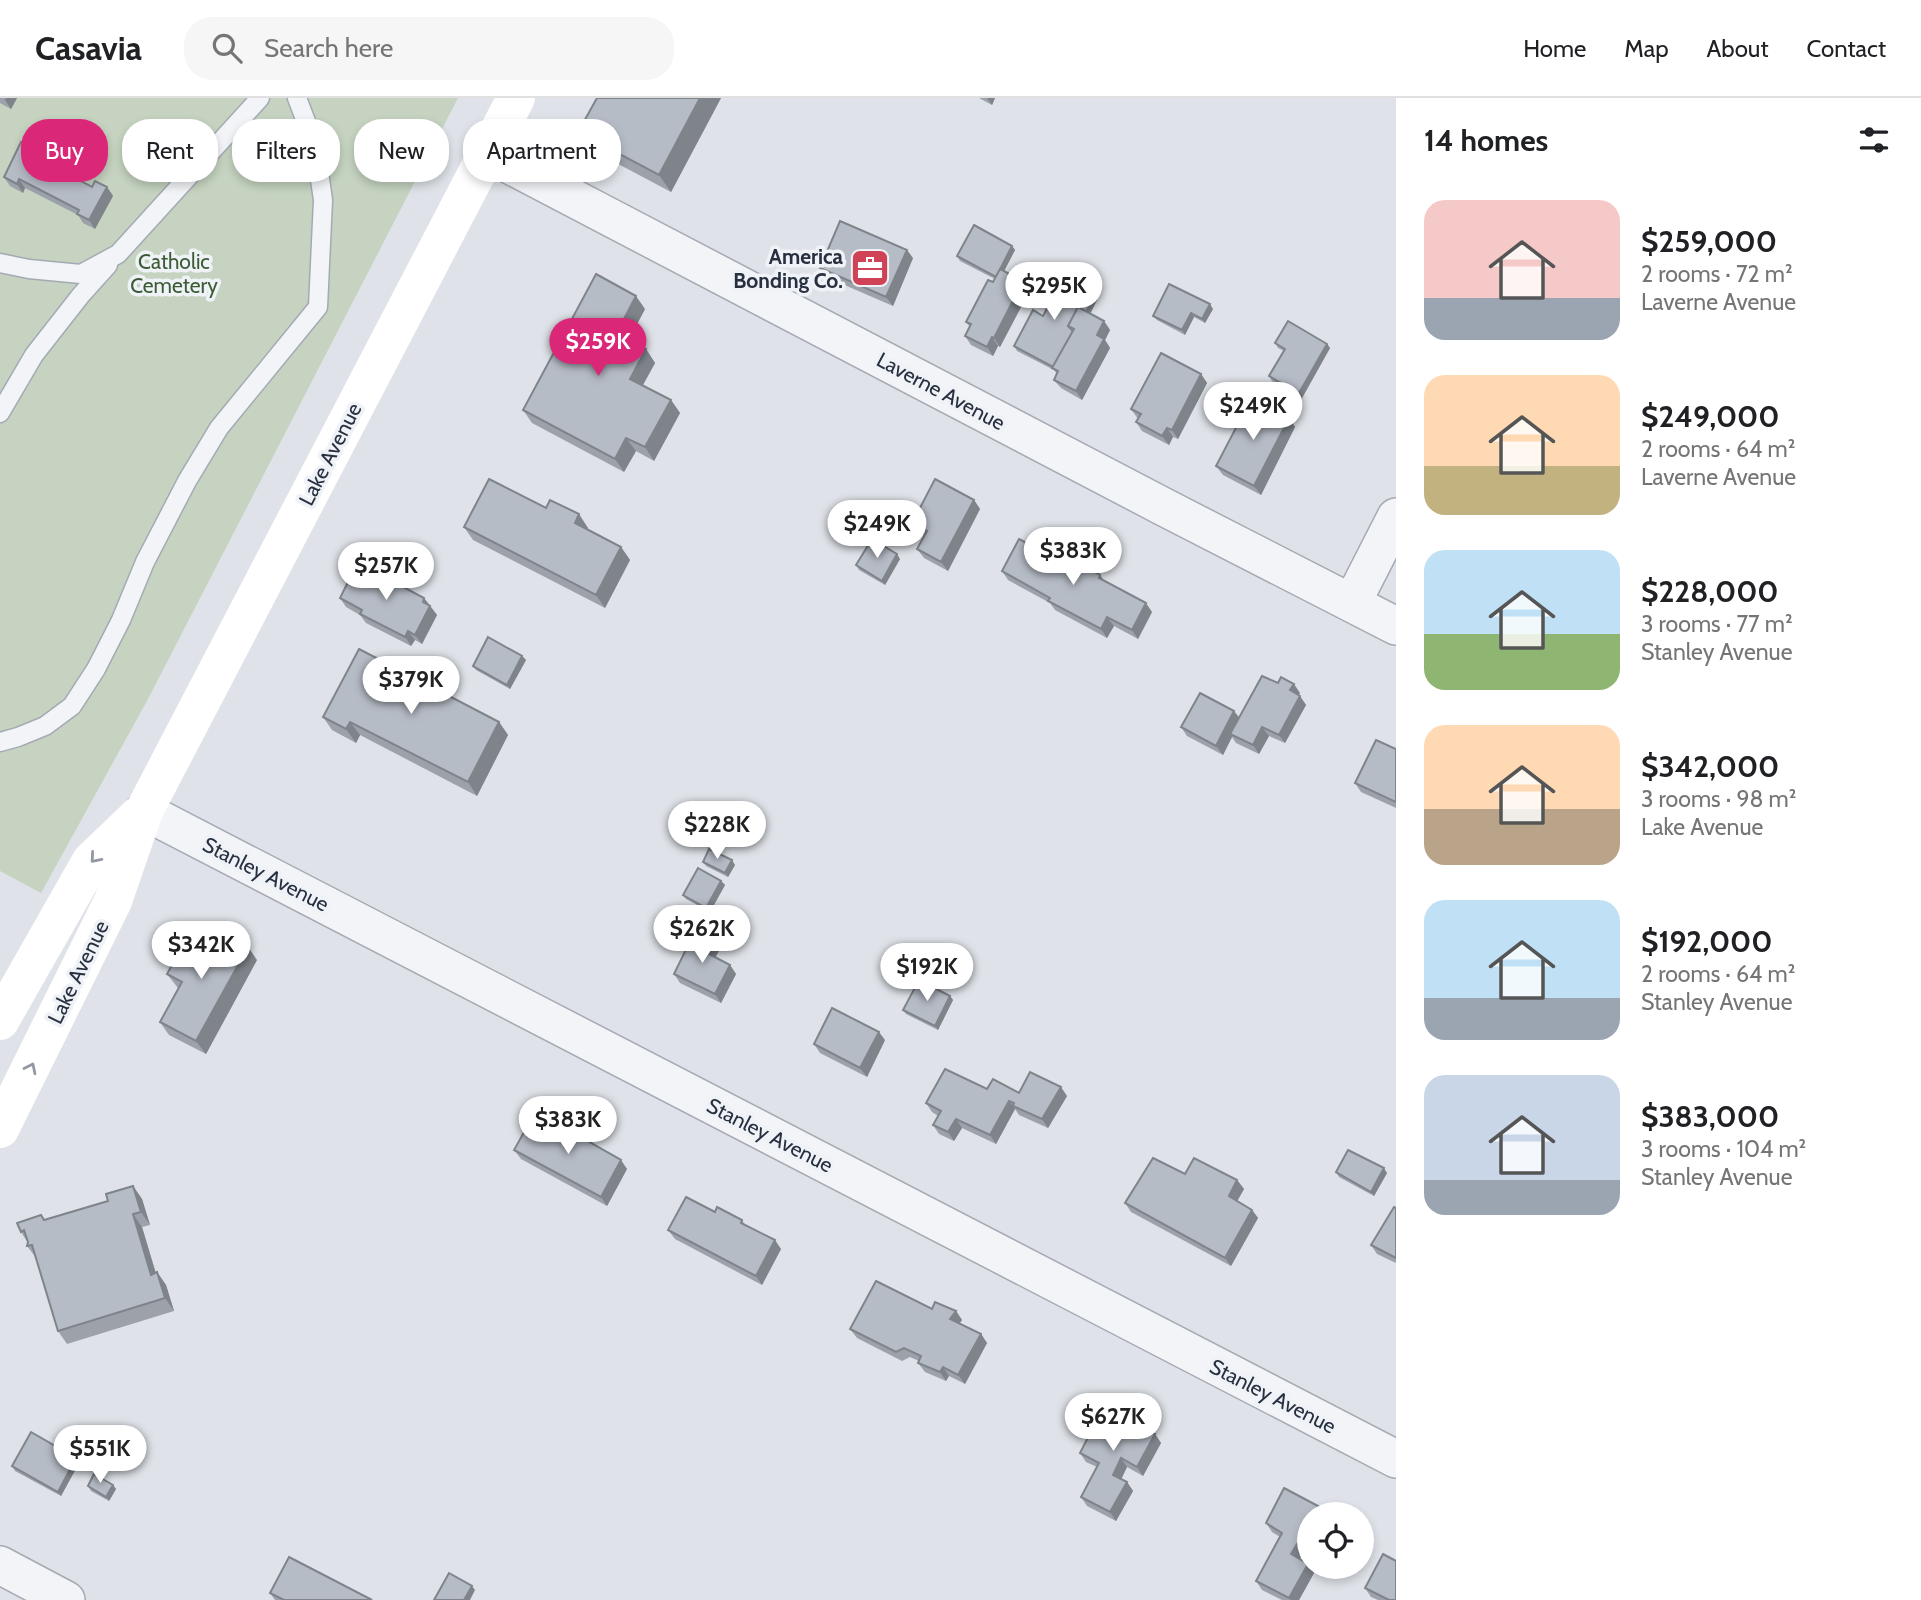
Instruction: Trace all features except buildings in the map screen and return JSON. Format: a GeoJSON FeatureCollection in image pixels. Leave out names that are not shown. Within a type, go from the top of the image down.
{"type":"FeatureCollection","features":[{"type":"Feature","properties":{"kind":"main road","name":"Lake Avenue"},"geometry":{"type":"LineString","coordinates":[[505,119],[516,98]]}},
{"type":"Feature","properties":{"kind":"main road","name":"Lake Avenue"},"geometry":{"type":"LineString","coordinates":[[0,1129],[113,901],[144,811],[472,182]]}},
{"type":"Feature","properties":{"kind":"main road","name":"Lake Avenue"},"geometry":{"type":"LineString","coordinates":[[0,1021],[91,861],[144,811]]}},
{"type":"Feature","properties":{"kind":"street","name":"Laverne Avenue"},"geometry":{"type":"LineString","coordinates":[[542,182],[1161,506],[1396,625]]}},
{"type":"Feature","properties":{"kind":"street"},"geometry":{"type":"LineString","coordinates":[[1352,603],[1396,517]]}},
{"type":"Feature","properties":{"kind":"street","name":"Stanley Avenue"},"geometry":{"type":"LineString","coordinates":[[144,811],[1396,1459]]}},
{"type":"Feature","properties":{"kind":"street"},"geometry":{"type":"LineString","coordinates":[[0,1565],[66,1600]]}},
{"type":"Feature","properties":{"kind":"lane"},"geometry":{"type":"LineString","coordinates":[[0,413],[34,355],[80,295],[260,98]]}},
{"type":"Feature","properties":{"kind":"lane"},"geometry":{"type":"LineString","coordinates":[[0,742],[45,726],[72,706],[96,669],[145,562],[187,481],[219,428],[318,307],[323,200],[315,145],[297,98]]}},
{"type":"Feature","properties":{"kind":"lane"},"geometry":{"type":"LineString","coordinates":[[0,263],[81,274],[118,254]]}},
{"type":"Feature","properties":{"kind":"green space","name":"Catholic Cemetery"},"geometry":{"type":"Polygon","coordinates":[[[0,98],[458,98],[447,119],[354,119],[354,182],[415,182],[148,699],[41,893],[0,871],[0,98]]]}},
{"type":"Feature","properties":{"kind":"place","name":"America Bonding Co."},"geometry":{"type":"Point","coordinates":[870,268]}}]}
